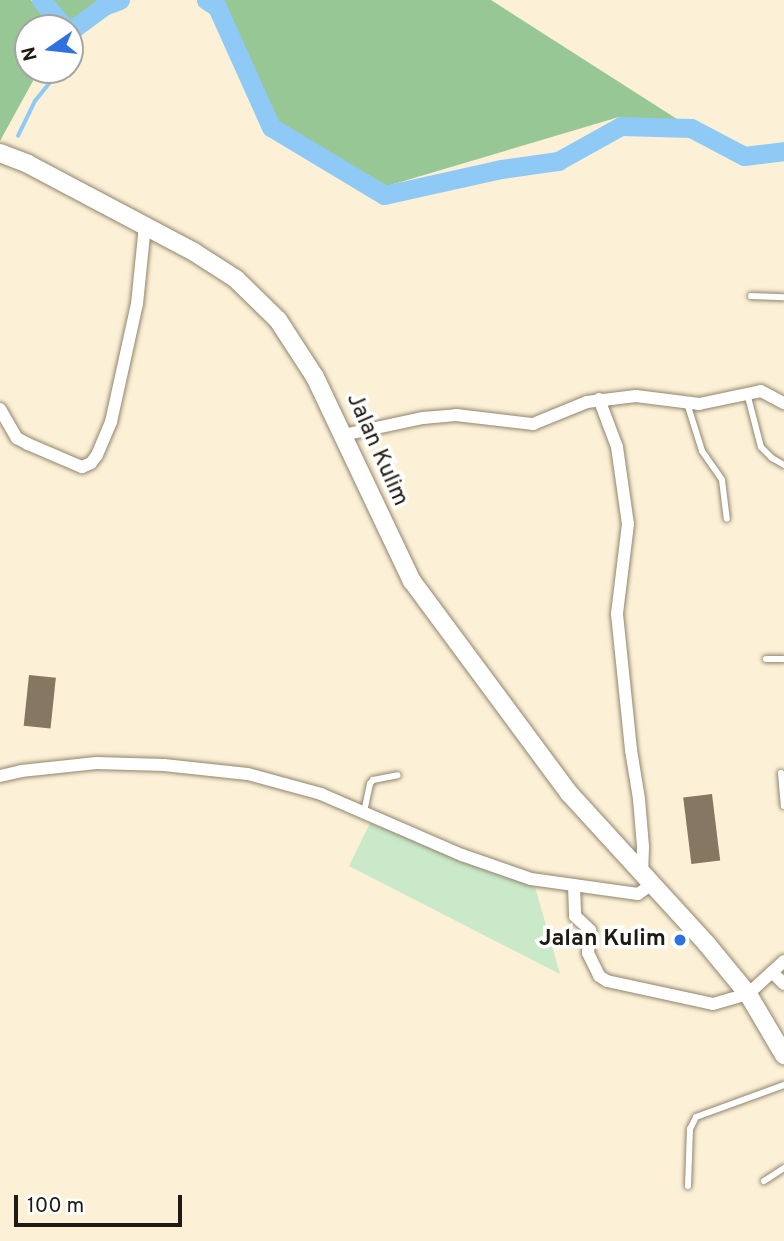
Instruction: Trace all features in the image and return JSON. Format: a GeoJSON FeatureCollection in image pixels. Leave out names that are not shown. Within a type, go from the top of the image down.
{"type":"FeatureCollection","features":[{"type":"Feature","properties":{"kind":"main road","name":"Jalan Kulim"},"geometry":{"type":"LineString","coordinates":[[0,153],[28,164],[145,225],[236,279],[278,320],[316,377],[412,582],[569,793],[748,994],[784,1055]]}},
{"type":"Feature","properties":{"kind":"street"},"geometry":{"type":"LineString","coordinates":[[0,409],[17,438],[28,444],[82,467],[97,456],[111,422],[137,304],[145,225]]}},
{"type":"Feature","properties":{"kind":"street"},"geometry":{"type":"LineString","coordinates":[[343,435],[423,418],[457,415],[533,425],[552,419],[564,410],[599,399],[636,396],[687,403],[718,402],[761,391],[784,403]]}},
{"type":"Feature","properties":{"kind":"street"},"geometry":{"type":"LineString","coordinates":[[0,776],[21,771],[97,763],[176,766],[248,774],[321,794],[462,855],[531,879],[638,894],[647,879],[617,614],[628,524],[617,447],[599,399]]}},
{"type":"Feature","properties":{"kind":"street"},"geometry":{"type":"LineString","coordinates":[[574,885],[575,916],[590,930],[588,953],[599,976],[607,981],[713,1004],[748,994],[784,961]]}},
{"type":"Feature","properties":{"kind":"street"},"geometry":{"type":"LineString","coordinates":[[772,972],[784,984]]}},
{"type":"Feature","properties":{"kind":"lane"},"geometry":{"type":"LineString","coordinates":[[751,296],[784,297]]}},
{"type":"Feature","properties":{"kind":"lane"},"geometry":{"type":"LineString","coordinates":[[747,393],[761,447],[784,465]]}},
{"type":"Feature","properties":{"kind":"lane"},"geometry":{"type":"LineString","coordinates":[[687,403],[702,451],[722,480],[727,519]]}},
{"type":"Feature","properties":{"kind":"lane"},"geometry":{"type":"LineString","coordinates":[[766,659],[784,659]]}},
{"type":"Feature","properties":{"kind":"lane"},"geometry":{"type":"LineString","coordinates":[[781,772],[784,806]]}},
{"type":"Feature","properties":{"kind":"lane"},"geometry":{"type":"LineString","coordinates":[[364,814],[369,784],[373,780],[398,775]]}},
{"type":"Feature","properties":{"kind":"lane"},"geometry":{"type":"LineString","coordinates":[[688,1186],[690,1129],[696,1117],[784,1084]]}},
{"type":"Feature","properties":{"kind":"lane"},"geometry":{"type":"LineString","coordinates":[[764,1181],[784,1168]]}},
{"type":"Feature","properties":{"kind":"green space"},"geometry":{"type":"Polygon","coordinates":[[[0,0],[31,0],[42,14],[14,14],[14,84],[31,84],[0,141],[0,0]]]}},
{"type":"Feature","properties":{"kind":"green space"},"geometry":{"type":"Polygon","coordinates":[[[52,0],[107,0],[84,14],[62,14],[52,0]]]}},
{"type":"Feature","properties":{"kind":"green space"},"geometry":{"type":"Polygon","coordinates":[[[219,0],[491,0],[691,128],[619,117],[387,186],[277,121],[219,0]]]}},
{"type":"Feature","properties":{"kind":"green space"},"geometry":{"type":"Polygon","coordinates":[[[370,823],[535,887],[560,974],[349,866],[370,823]]]}},
{"type":"Feature","properties":{"kind":"building"},"geometry":{"type":"Polygon","coordinates":[[[29,675],[56,678],[51,729],[24,726],[29,675]]]}},
{"type":"Feature","properties":{"kind":"building"},"geometry":{"type":"Polygon","coordinates":[[[712,794],[720,861],[691,864],[683,798],[712,794]]]}},
{"type":"Feature","properties":{"kind":"waterway"},"geometry":{"type":"LineString","coordinates":[[41,0],[53,14]]}},
{"type":"Feature","properties":{"kind":"waterway"},"geometry":{"type":"LineString","coordinates":[[84,21],[104,6],[120,0]]}},
{"type":"Feature","properties":{"kind":"waterway"},"geometry":{"type":"LineString","coordinates":[[206,0],[217,7],[271,127],[384,195],[501,169],[558,161],[621,126],[691,128],[744,156],[784,151]]}},
{"type":"Feature","properties":{"kind":"waterway"},"geometry":{"type":"LineString","coordinates":[[18,136],[35,101],[49,84]]}},
{"type":"Feature","properties":{"kind":"place","name":"Jalan Kulim"},"geometry":{"type":"Point","coordinates":[680,940]}}]}
